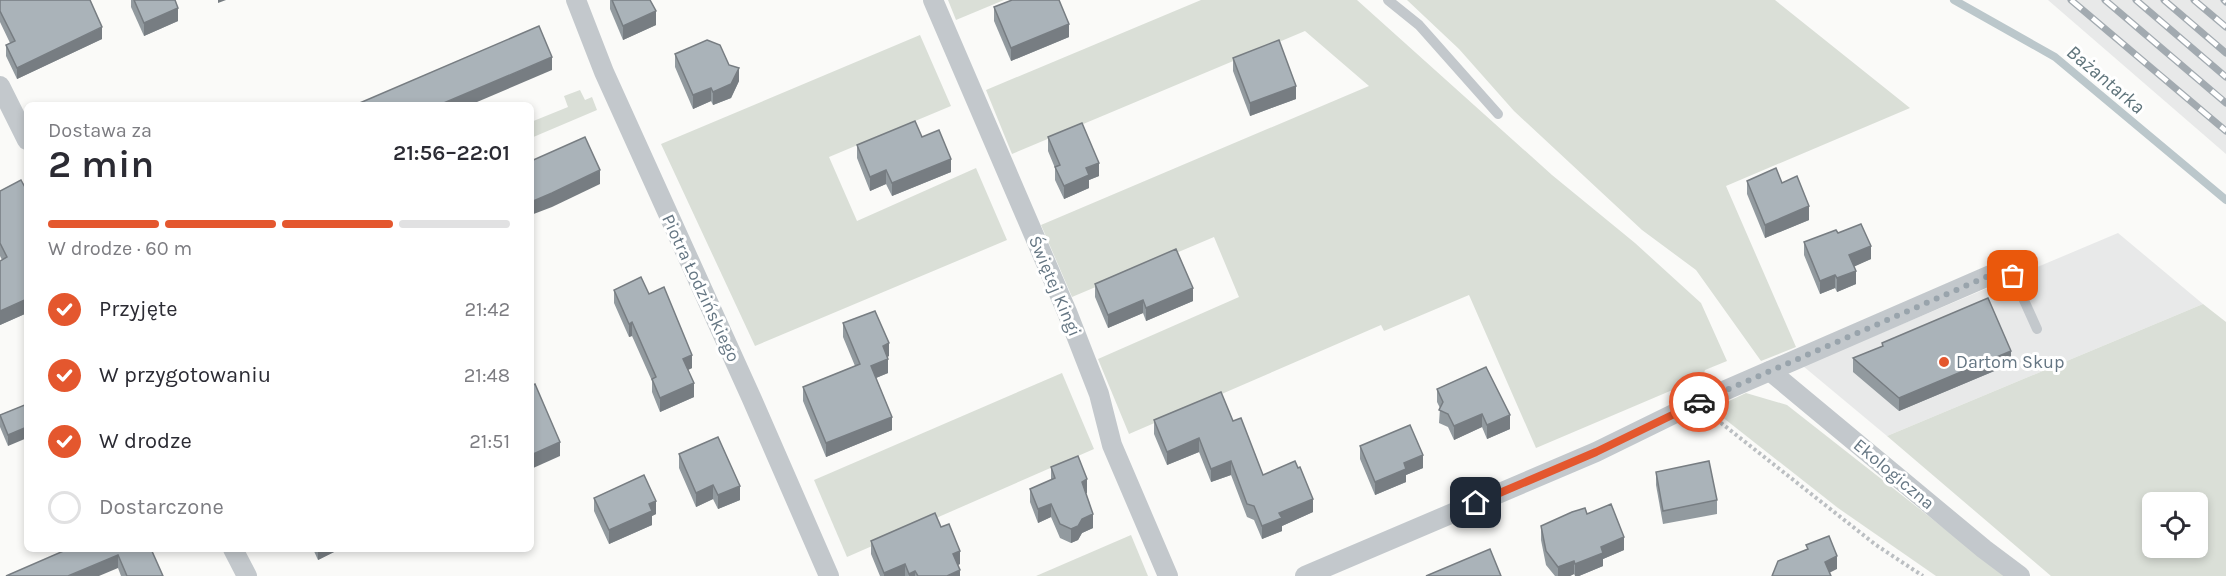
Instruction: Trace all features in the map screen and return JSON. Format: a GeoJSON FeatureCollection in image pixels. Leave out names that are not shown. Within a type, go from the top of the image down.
{"type":"FeatureCollection","features":[{"type":"Feature","properties":{"kind":"street","name":"Piotra Łodzińskiego"},"geometry":{"type":"LineString","coordinates":[[576,0],[617,103],[751,397],[829,576]]}},
{"type":"Feature","properties":{"kind":"street","name":"Świętej Kingi"},"geometry":{"type":"LineString","coordinates":[[933,0],[1067,312],[1098,394],[1112,445],[1168,576]]}},
{"type":"Feature","properties":{"kind":"street"},"geometry":{"type":"LineString","coordinates":[[0,86],[24,134]]}},
{"type":"Feature","properties":{"kind":"street"},"geometry":{"type":"LineString","coordinates":[[1305,576],[1596,452],[1696,403],[2013,265]]}},
{"type":"Feature","properties":{"kind":"street","name":"Ekologiczna"},"geometry":{"type":"LineString","coordinates":[[1770,371],[1975,542],[2020,576]]}},
{"type":"Feature","properties":{"kind":"street"},"geometry":{"type":"LineString","coordinates":[[234,552],[246,576]]}},
{"type":"Feature","properties":{"kind":"lane"},"geometry":{"type":"LineString","coordinates":[[1388,0],[1419,25],[1498,114]]}},
{"type":"Feature","properties":{"kind":"lane"},"geometry":{"type":"LineString","coordinates":[[2013,265],[2037,329]]}},
{"type":"Feature","properties":{"kind":"path"},"geometry":{"type":"LineString","coordinates":[[1696,403],[1876,545],[1923,576]]}},
{"type":"Feature","properties":{"kind":"shaded area"},"geometry":{"type":"Polygon","coordinates":[[[948,0],[1004,0],[956,20],[948,0]]]}},
{"type":"Feature","properties":{"kind":"shaded area"},"geometry":{"type":"Polygon","coordinates":[[[1201,0],[1357,0],[1552,175],[1635,243],[1701,303],[1727,361],[1705,370],[1703,377],[1536,448],[1469,295],[1384,331],[1381,325],[1129,434],[1098,359],[1239,297],[1214,237],[1072,297],[1041,225],[1369,86],[1305,31],[1012,154],[986,90],[1201,0]]]}},
{"type":"Feature","properties":{"kind":"shaded area"},"geometry":{"type":"Polygon","coordinates":[[[1407,0],[1775,0],[1910,108],[1726,186],[1796,347],[1761,361],[1696,270],[1642,230],[1514,111],[1459,49],[1407,0]]]}},
{"type":"Feature","properties":{"kind":"shaded area"},"geometry":{"type":"Polygon","coordinates":[[[2048,0],[2226,0],[2226,154],[2048,0]]]}},
{"type":"Feature","properties":{"kind":"shaded area"},"geometry":{"type":"Polygon","coordinates":[[[920,35],[951,106],[829,157],[857,221],[976,168],[1007,240],[755,346],[661,144],[920,35]]]}},
{"type":"Feature","properties":{"kind":"shaded area"},"geometry":{"type":"Polygon","coordinates":[[[580,90],[585,100],[592,97],[597,110],[534,137],[534,121],[568,107],[564,96],[580,90]]]}},
{"type":"Feature","properties":{"kind":"shaded area"},"geometry":{"type":"Polygon","coordinates":[[[2118,233],[2203,304],[1887,436],[1803,366],[2118,233]]]}},
{"type":"Feature","properties":{"kind":"shaded area"},"geometry":{"type":"Polygon","coordinates":[[[2203,304],[2226,322],[2226,576],[2051,576],[1887,436],[2203,304]]]}},
{"type":"Feature","properties":{"kind":"shaded area"},"geometry":{"type":"Polygon","coordinates":[[[1062,373],[1094,449],[847,557],[814,480],[1062,373]]]}},
{"type":"Feature","properties":{"kind":"shaded area"},"geometry":{"type":"Polygon","coordinates":[[[1746,393],[1787,405],[2005,576],[1936,576],[1838,508],[1712,409],[1746,393]]]}},
{"type":"Feature","properties":{"kind":"shaded area"},"geometry":{"type":"Polygon","coordinates":[[[1131,535],[1148,576],[1036,576],[1131,535]]]}},
{"type":"Feature","properties":{"kind":"building"},"geometry":{"type":"Polygon","coordinates":[[[0,0],[90,0],[102,27],[17,68],[6,45],[15,41],[0,11],[0,0]]]}},
{"type":"Feature","properties":{"kind":"building"},"geometry":{"type":"Polygon","coordinates":[[[134,0],[175,0],[178,8],[144,23],[134,0]]]}},
{"type":"Feature","properties":{"kind":"building"},"geometry":{"type":"Polygon","coordinates":[[[612,0],[650,0],[656,11],[623,26],[612,0]]]}},
{"type":"Feature","properties":{"kind":"building"},"geometry":{"type":"Polygon","coordinates":[[[1012,0],[1059,0],[1069,24],[1011,48],[994,7],[1012,0]]]}},
{"type":"Feature","properties":{"kind":"building"},"geometry":{"type":"Polygon","coordinates":[[[539,26],[552,57],[446,102],[362,102],[539,26]]]}},
{"type":"Feature","properties":{"kind":"building"},"geometry":{"type":"Polygon","coordinates":[[[707,40],[720,45],[729,65],[739,68],[731,84],[713,92],[711,88],[693,95],[675,54],[707,40]]]}},
{"type":"Feature","properties":{"kind":"building"},"geometry":{"type":"Polygon","coordinates":[[[1279,40],[1296,86],[1250,103],[1233,58],[1279,40]]]}},
{"type":"Feature","properties":{"kind":"building"},"geometry":{"type":"Polygon","coordinates":[[[915,121],[922,137],[939,130],[951,159],[892,183],[886,170],[870,177],[857,145],[915,121]]]}},
{"type":"Feature","properties":{"kind":"building"},"geometry":{"type":"Polygon","coordinates":[[[1082,123],[1099,163],[1086,168],[1089,175],[1064,186],[1055,167],[1060,165],[1048,137],[1082,123]]]}},
{"type":"Feature","properties":{"kind":"building"},"geometry":{"type":"Polygon","coordinates":[[[585,137],[600,170],[534,201],[534,160],[585,137]]]}},
{"type":"Feature","properties":{"kind":"building"},"geometry":{"type":"Polygon","coordinates":[[[1776,168],[1782,183],[1797,176],[1809,206],[1765,225],[1747,181],[1776,168]]]}},
{"type":"Feature","properties":{"kind":"building"},"geometry":{"type":"Polygon","coordinates":[[[21,180],[24,186],[24,300],[0,311],[0,261],[7,257],[0,243],[0,191],[21,180]]]}},
{"type":"Feature","properties":{"kind":"building"},"geometry":{"type":"Polygon","coordinates":[[[1861,224],[1871,246],[1849,255],[1856,271],[1820,281],[1804,242],[1836,230],[1838,233],[1861,224]]]}},
{"type":"Feature","properties":{"kind":"building"},"geometry":{"type":"Polygon","coordinates":[[[1176,249],[1193,288],[1146,308],[1143,300],[1108,315],[1095,284],[1176,249]]]}},
{"type":"Feature","properties":{"kind":"building"},"geometry":{"type":"Polygon","coordinates":[[[641,277],[649,294],[664,287],[692,355],[683,359],[694,383],[660,398],[652,379],[656,377],[632,322],[629,324],[614,290],[641,277]]]}},
{"type":"Feature","properties":{"kind":"building","name":"Dartom Skup"},"geometry":{"type":"Polygon","coordinates":[[[1988,298],[2011,351],[1899,398],[1853,358],[1883,346],[1882,343],[1988,298]]]}},
{"type":"Feature","properties":{"kind":"building"},"geometry":{"type":"Polygon","coordinates":[[[875,311],[889,343],[883,346],[888,359],[871,366],[892,417],[826,443],[803,387],[860,364],[843,323],[875,311]]]}},
{"type":"Feature","properties":{"kind":"building"},"geometry":{"type":"Polygon","coordinates":[[[1486,367],[1510,415],[1487,425],[1482,414],[1454,426],[1448,414],[1439,410],[1443,402],[1437,389],[1486,367]]]}},
{"type":"Feature","properties":{"kind":"building"},"geometry":{"type":"Polygon","coordinates":[[[534,384],[560,442],[534,454],[534,384]]]}},
{"type":"Feature","properties":{"kind":"building"},"geometry":{"type":"Polygon","coordinates":[[[1221,392],[1233,421],[1241,418],[1263,475],[1295,461],[1298,468],[1300,467],[1313,499],[1279,513],[1282,518],[1262,526],[1254,506],[1247,504],[1231,461],[1211,469],[1199,438],[1167,452],[1154,420],[1221,392]]]}},
{"type":"Feature","properties":{"kind":"building"},"geometry":{"type":"Polygon","coordinates":[[[24,405],[24,428],[8,435],[0,415],[24,405]]]}},
{"type":"Feature","properties":{"kind":"building"},"geometry":{"type":"Polygon","coordinates":[[[1410,425],[1423,455],[1404,463],[1406,469],[1375,482],[1360,446],[1410,425]]]}},
{"type":"Feature","properties":{"kind":"building"},"geometry":{"type":"Polygon","coordinates":[[[718,437],[740,486],[718,495],[713,485],[696,493],[679,454],[718,437]]]}},
{"type":"Feature","properties":{"kind":"building"},"geometry":{"type":"Polygon","coordinates":[[[1078,456],[1087,479],[1082,482],[1093,514],[1082,519],[1078,526],[1071,529],[1060,524],[1051,504],[1038,509],[1030,489],[1055,478],[1051,467],[1078,456]]]}},
{"type":"Feature","properties":{"kind":"building"},"geometry":{"type":"Polygon","coordinates":[[[1709,461],[1717,500],[1663,511],[1656,472],[1709,461]]]}},
{"type":"Feature","properties":{"kind":"building"},"geometry":{"type":"Polygon","coordinates":[[[644,475],[656,501],[649,504],[652,511],[609,530],[594,498],[644,475]]]}},
{"type":"Feature","properties":{"kind":"building"},"geometry":{"type":"Polygon","coordinates":[[[1611,504],[1624,537],[1601,547],[1603,553],[1575,564],[1574,561],[1558,567],[1546,551],[1541,526],[1572,512],[1585,508],[1587,514],[1611,504]]]}},
{"type":"Feature","properties":{"kind":"building"},"geometry":{"type":"Polygon","coordinates":[[[935,513],[941,527],[949,524],[960,551],[953,554],[960,570],[947,576],[918,576],[915,571],[909,574],[905,564],[884,573],[871,541],[935,513]]]}},
{"type":"Feature","properties":{"kind":"building"},"geometry":{"type":"Polygon","coordinates":[[[1829,536],[1837,556],[1825,562],[1831,576],[1772,576],[1778,561],[1808,549],[1806,545],[1829,536]]]}},
{"type":"Feature","properties":{"kind":"building"},"geometry":{"type":"Polygon","coordinates":[[[1490,549],[1501,576],[1426,576],[1490,549]]]}},
{"type":"Feature","properties":{"kind":"building"},"geometry":{"type":"Polygon","coordinates":[[[61,552],[152,552],[163,576],[127,576],[118,555],[68,576],[6,576],[61,552]]]}},
{"type":"Feature","properties":{"kind":"waterway","name":"Bażantarka"},"geometry":{"type":"LineString","coordinates":[[1954,0],[2055,57],[2226,200]]}},
{"type":"Feature","properties":{"kind":"railway"},"geometry":{"type":"LineString","coordinates":[[2071,0],[2226,131]]}},
{"type":"Feature","properties":{"kind":"railway"},"geometry":{"type":"LineString","coordinates":[[2105,0],[2226,103]]}},
{"type":"Feature","properties":{"kind":"railway"},"geometry":{"type":"LineString","coordinates":[[2136,0],[2226,77]]}},
{"type":"Feature","properties":{"kind":"railway"},"geometry":{"type":"LineString","coordinates":[[2164,0],[2226,53]]}},
{"type":"Feature","properties":{"kind":"railway"},"geometry":{"type":"LineString","coordinates":[[2194,0],[2226,27]]}},
{"type":"Feature","properties":{"kind":"way so far"},"geometry":{"type":"LineString","coordinates":[[1699,402],[2009,267],[2013,276]]}},
{"type":"Feature","properties":{"kind":"place","name":"Dartom Skup"},"geometry":{"type":"Point","coordinates":[1944,362]}},
{"type":"Feature","properties":{"kind":"route"},"geometry":{"type":"LineString","coordinates":[[1476,503],[1596,452],[1699,402]]}}]}
